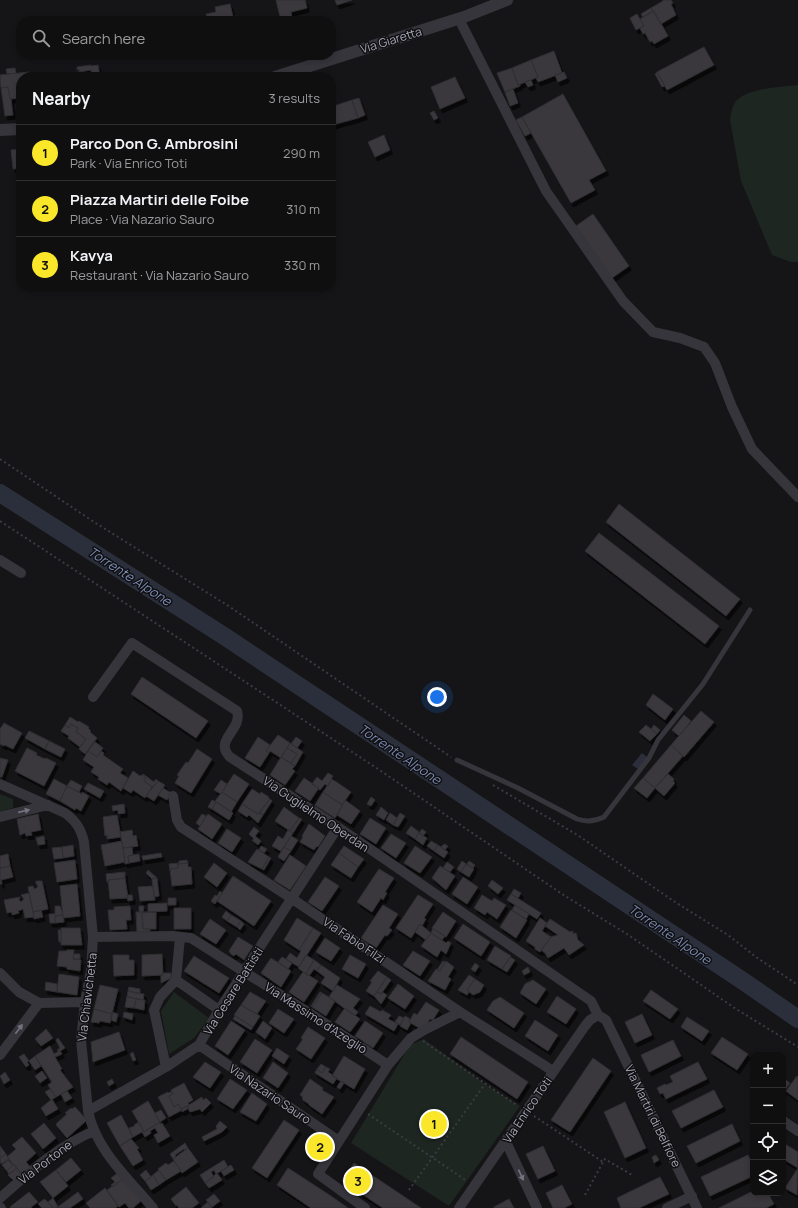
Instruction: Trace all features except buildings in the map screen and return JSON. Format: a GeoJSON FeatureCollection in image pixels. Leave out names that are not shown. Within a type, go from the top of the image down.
{"type":"FeatureCollection","features":[{"type":"Feature","properties":{"kind":"street","name":"Via Giaretta"},"geometry":{"type":"LineString","coordinates":[[336,58],[459,19],[507,0]]}},
{"type":"Feature","properties":{"kind":"street"},"geometry":{"type":"LineString","coordinates":[[459,19],[546,191],[624,301],[653,332],[680,338],[704,347],[715,363],[732,407],[752,449],[798,497]]}},
{"type":"Feature","properties":{"kind":"street","name":"Via Giaretta"},"geometry":{"type":"LineString","coordinates":[[290,72],[328,60]]}},
{"type":"Feature","properties":{"kind":"street"},"geometry":{"type":"LineString","coordinates":[[0,130],[16,129]]}},
{"type":"Feature","properties":{"kind":"street"},"geometry":{"type":"LineString","coordinates":[[0,560],[21,573]]}},
{"type":"Feature","properties":{"kind":"street","name":"Via Guglielmo Oberdan"},"geometry":{"type":"LineString","coordinates":[[93,697],[132,643],[237,710],[239,716],[238,721],[224,746],[224,750],[230,757],[338,828],[591,1001],[598,1015]]}},
{"type":"Feature","properties":{"kind":"street","name":"Via Chiavichetta"},"geometry":{"type":"LineString","coordinates":[[0,784],[65,813],[73,818],[82,832],[93,937],[91,971],[80,1040],[88,1111],[100,1145],[153,1208]]}},
{"type":"Feature","properties":{"kind":"street","name":"Via Fabio Filzi"},"geometry":{"type":"LineString","coordinates":[[173,796],[177,820],[180,827],[291,898],[460,1012],[553,1072]]}},
{"type":"Feature","properties":{"kind":"street"},"geometry":{"type":"LineString","coordinates":[[0,817],[48,806]]}},
{"type":"Feature","properties":{"kind":"street","name":"Via Cesare Battisti"},"geometry":{"type":"LineString","coordinates":[[88,1111],[166,1067],[199,1045],[219,1010],[338,828]]}},
{"type":"Feature","properties":{"kind":"street","name":"Via Massimo d'Azeglio"},"geometry":{"type":"LineString","coordinates":[[93,937],[191,938],[388,1065]]}},
{"type":"Feature","properties":{"kind":"street"},"geometry":{"type":"LineString","coordinates":[[166,1067],[154,1010],[160,998],[176,980],[180,937]]}},
{"type":"Feature","properties":{"kind":"street"},"geometry":{"type":"LineString","coordinates":[[0,973],[19,992],[39,1003],[85,1002]]}},
{"type":"Feature","properties":{"kind":"street"},"geometry":{"type":"LineString","coordinates":[[176,980],[219,1010]]}},
{"type":"Feature","properties":{"kind":"street"},"geometry":{"type":"LineString","coordinates":[[0,1054],[39,1003]]}},
{"type":"Feature","properties":{"kind":"street"},"geometry":{"type":"LineString","coordinates":[[365,1208],[318,1174],[388,1065],[411,1038],[460,1012]]}},
{"type":"Feature","properties":{"kind":"street","name":"Via Enrico Toti"},"geometry":{"type":"LineString","coordinates":[[459,1208],[590,1020],[598,1015]]}},
{"type":"Feature","properties":{"kind":"street","name":"Via Martiri di Belfiore"},"geometry":{"type":"LineString","coordinates":[[598,1015],[606,1020],[697,1208]]}},
{"type":"Feature","properties":{"kind":"street","name":"Via Nazario Sauro"},"geometry":{"type":"LineString","coordinates":[[199,1045],[339,1141]]}},
{"type":"Feature","properties":{"kind":"street"},"geometry":{"type":"LineString","coordinates":[[786,1123],[798,1131]]}},
{"type":"Feature","properties":{"kind":"street","name":"Via Portone"},"geometry":{"type":"LineString","coordinates":[[0,1198],[28,1174],[62,1149],[84,1135],[94,1131]]}},
{"type":"Feature","properties":{"kind":"street"},"geometry":{"type":"LineString","coordinates":[[506,1142],[537,1208]]}},
{"type":"Feature","properties":{"kind":"street"},"geometry":{"type":"LineString","coordinates":[[667,1208],[692,1196]]}},
{"type":"Feature","properties":{"kind":"lane"},"geometry":{"type":"LineString","coordinates":[[457,760],[518,788],[577,819],[584,821],[598,820],[604,817],[649,758],[658,740],[703,684],[750,610]]}},
{"type":"Feature","properties":{"kind":"path"},"geometry":{"type":"LineString","coordinates":[[0,459],[94,522],[227,605],[457,760]]}},
{"type":"Feature","properties":{"kind":"path"},"geometry":{"type":"LineString","coordinates":[[0,521],[378,769],[565,896],[627,934],[736,1009],[798,1047]]}},
{"type":"Feature","properties":{"kind":"path"},"geometry":{"type":"LineString","coordinates":[[488,782],[579,836],[675,902],[728,935],[756,957],[798,985]]}},
{"type":"Feature","properties":{"kind":"path"},"geometry":{"type":"LineString","coordinates":[[409,1190],[485,1084]]}},
{"type":"Feature","properties":{"kind":"path"},"geometry":{"type":"LineString","coordinates":[[361,1109],[474,1186]]}},
{"type":"Feature","properties":{"kind":"path"},"geometry":{"type":"LineString","coordinates":[[585,1195],[603,1162]]}},
{"type":"Feature","properties":{"kind":"shaded area"},"geometry":{"type":"Polygon","coordinates":[[[798,85],[798,262],[791,262],[772,255],[741,181],[730,120],[734,104],[743,96],[766,89],[798,85]]]}},
{"type":"Feature","properties":{"kind":"shaded area"},"geometry":{"type":"Polygon","coordinates":[[[0,794],[13,799],[13,808],[0,812],[0,794]]]}},
{"type":"Feature","properties":{"kind":"shaded area"},"geometry":{"type":"Polygon","coordinates":[[[174,992],[209,1018],[194,1038],[169,1054],[161,1011],[174,992]]]}},
{"type":"Feature","properties":{"kind":"shaded area"},"geometry":{"type":"Polygon","coordinates":[[[424,1039],[485,1084],[520,1106],[449,1206],[351,1143],[410,1045],[424,1039]]]}},
{"type":"Feature","properties":{"kind":"water"},"geometry":{"type":"Polygon","coordinates":[[[642,753],[647,757],[638,769],[632,765],[642,753]]]}},
{"type":"Feature","properties":{"kind":"waterway","name":"Torrente Alpone"},"geometry":{"type":"LineString","coordinates":[[0,493],[224,636],[798,1019]]}},
{"type":"Feature","properties":{"kind":"place","name":"Parco Don G. Ambrosini"},"geometry":{"type":"Point","coordinates":[434,1124]}},
{"type":"Feature","properties":{"kind":"place","name":"Piazza Martiri delle Foibe"},"geometry":{"type":"Point","coordinates":[320,1147]}},
{"type":"Feature","properties":{"kind":"place","name":"Kavya"},"geometry":{"type":"Point","coordinates":[358,1181]}}]}
